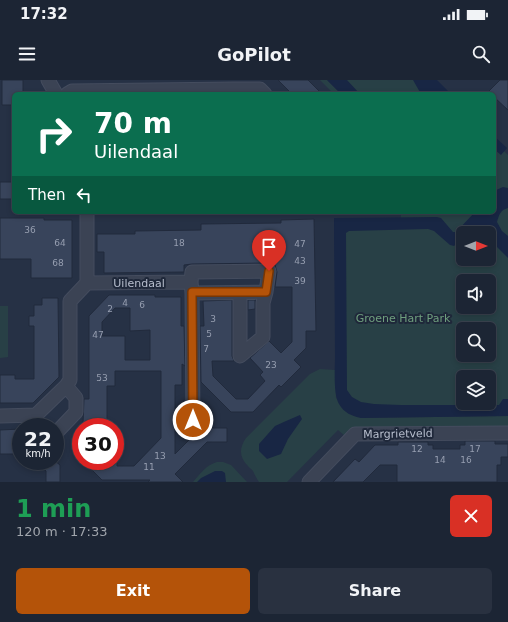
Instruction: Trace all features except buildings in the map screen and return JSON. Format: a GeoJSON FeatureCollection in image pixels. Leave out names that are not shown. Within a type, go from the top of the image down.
{"type":"FeatureCollection","features":[{"type":"Feature","properties":{"kind":"street"},"geometry":{"type":"LineString","coordinates":[[48,80],[55,92]]}},
{"type":"Feature","properties":{"kind":"street"},"geometry":{"type":"LineString","coordinates":[[70,92],[187,85],[234,92],[260,89],[263,92]]}},
{"type":"Feature","properties":{"kind":"street"},"geometry":{"type":"LineString","coordinates":[[0,416],[36,415],[66,386],[70,380],[70,301],[87,283],[87,214]]}},
{"type":"Feature","properties":{"kind":"street"},"geometry":{"type":"LineString","coordinates":[[193,420],[192,272],[269,271],[263,303],[264,337],[240,356],[240,292]]}},
{"type":"Feature","properties":{"kind":"street","name":"Uilendaal"},"geometry":{"type":"LineString","coordinates":[[87,283],[191,287],[240,292],[266,292]]}},
{"type":"Feature","properties":{"kind":"street"},"geometry":{"type":"LineString","coordinates":[[64,425],[76,412],[76,398],[66,386]]}},
{"type":"Feature","properties":{"kind":"street","name":"Margrietveld"},"geometry":{"type":"LineString","coordinates":[[309,482],[355,434],[508,433]]}},
{"type":"Feature","properties":{"kind":"green space"},"geometry":{"type":"Polygon","coordinates":[[[320,80],[327,80],[339,92],[332,92],[320,80]]]}},
{"type":"Feature","properties":{"kind":"green space"},"geometry":{"type":"Polygon","coordinates":[[[331,80],[430,80],[443,92],[343,92],[331,80]]]}},
{"type":"Feature","properties":{"kind":"green space","name":"Groene Hart Park"},"geometry":{"type":"Polygon","coordinates":[[[496,143],[508,155],[508,409],[496,409],[496,370],[456,370],[456,410],[357,411],[342,397],[341,222],[401,219],[401,214],[496,214],[496,143]]]}},
{"type":"Feature","properties":{"kind":"green space"},"geometry":{"type":"Polygon","coordinates":[[[0,306],[8,306],[8,357],[0,358],[0,306]]]}},
{"type":"Feature","properties":{"kind":"green space"},"geometry":{"type":"Polygon","coordinates":[[[320,369],[335,370],[336,398],[361,418],[508,416],[508,426],[370,427],[366,431],[345,436],[338,430],[287,482],[259,482],[253,470],[245,463],[243,459],[241,452],[242,445],[246,438],[310,374],[320,369]]]}},
{"type":"Feature","properties":{"kind":"green space"},"geometry":{"type":"Polygon","coordinates":[[[217,462],[223,462],[231,465],[247,482],[193,482],[206,468],[217,462]]]}},
{"type":"Feature","properties":{"kind":"water"},"geometry":{"type":"Polygon","coordinates":[[[327,80],[347,80],[358,92],[339,92],[327,80]]]}},
{"type":"Feature","properties":{"kind":"water"},"geometry":{"type":"Polygon","coordinates":[[[413,80],[437,80],[449,92],[420,92],[413,80]]]}},
{"type":"Feature","properties":{"kind":"water"},"geometry":{"type":"Polygon","coordinates":[[[496,138],[507,148],[501,155],[496,151],[496,138]]]}},
{"type":"Feature","properties":{"kind":"water"},"geometry":{"type":"Polygon","coordinates":[[[503,187],[508,188],[508,208],[502,211],[497,222],[502,231],[508,236],[508,258],[496,246],[496,226],[462,226],[473,214],[496,214],[496,190],[503,187]]]}},
{"type":"Feature","properties":{"kind":"water"},"geometry":{"type":"Polygon","coordinates":[[[437,217],[441,218],[453,232],[456,232],[456,244],[454,246],[450,245],[434,231],[428,229],[349,231],[346,233],[347,390],[352,397],[361,402],[401,405],[456,405],[456,410],[496,410],[496,405],[499,405],[503,399],[508,399],[508,416],[361,418],[351,415],[339,404],[335,388],[334,218],[437,217]]]}},
{"type":"Feature","properties":{"kind":"water"},"geometry":{"type":"Polygon","coordinates":[[[300,415],[302,419],[288,439],[281,454],[267,459],[259,451],[259,444],[275,426],[300,415]]]}},
{"type":"Feature","properties":{"kind":"water"},"geometry":{"type":"Polygon","coordinates":[[[215,471],[222,471],[225,473],[226,482],[197,482],[201,478],[215,471]]]}},
{"type":"Feature","properties":{"kind":"route"},"geometry":{"type":"LineString","coordinates":[[193,420],[192,292],[266,292],[269,271]]}}]}
